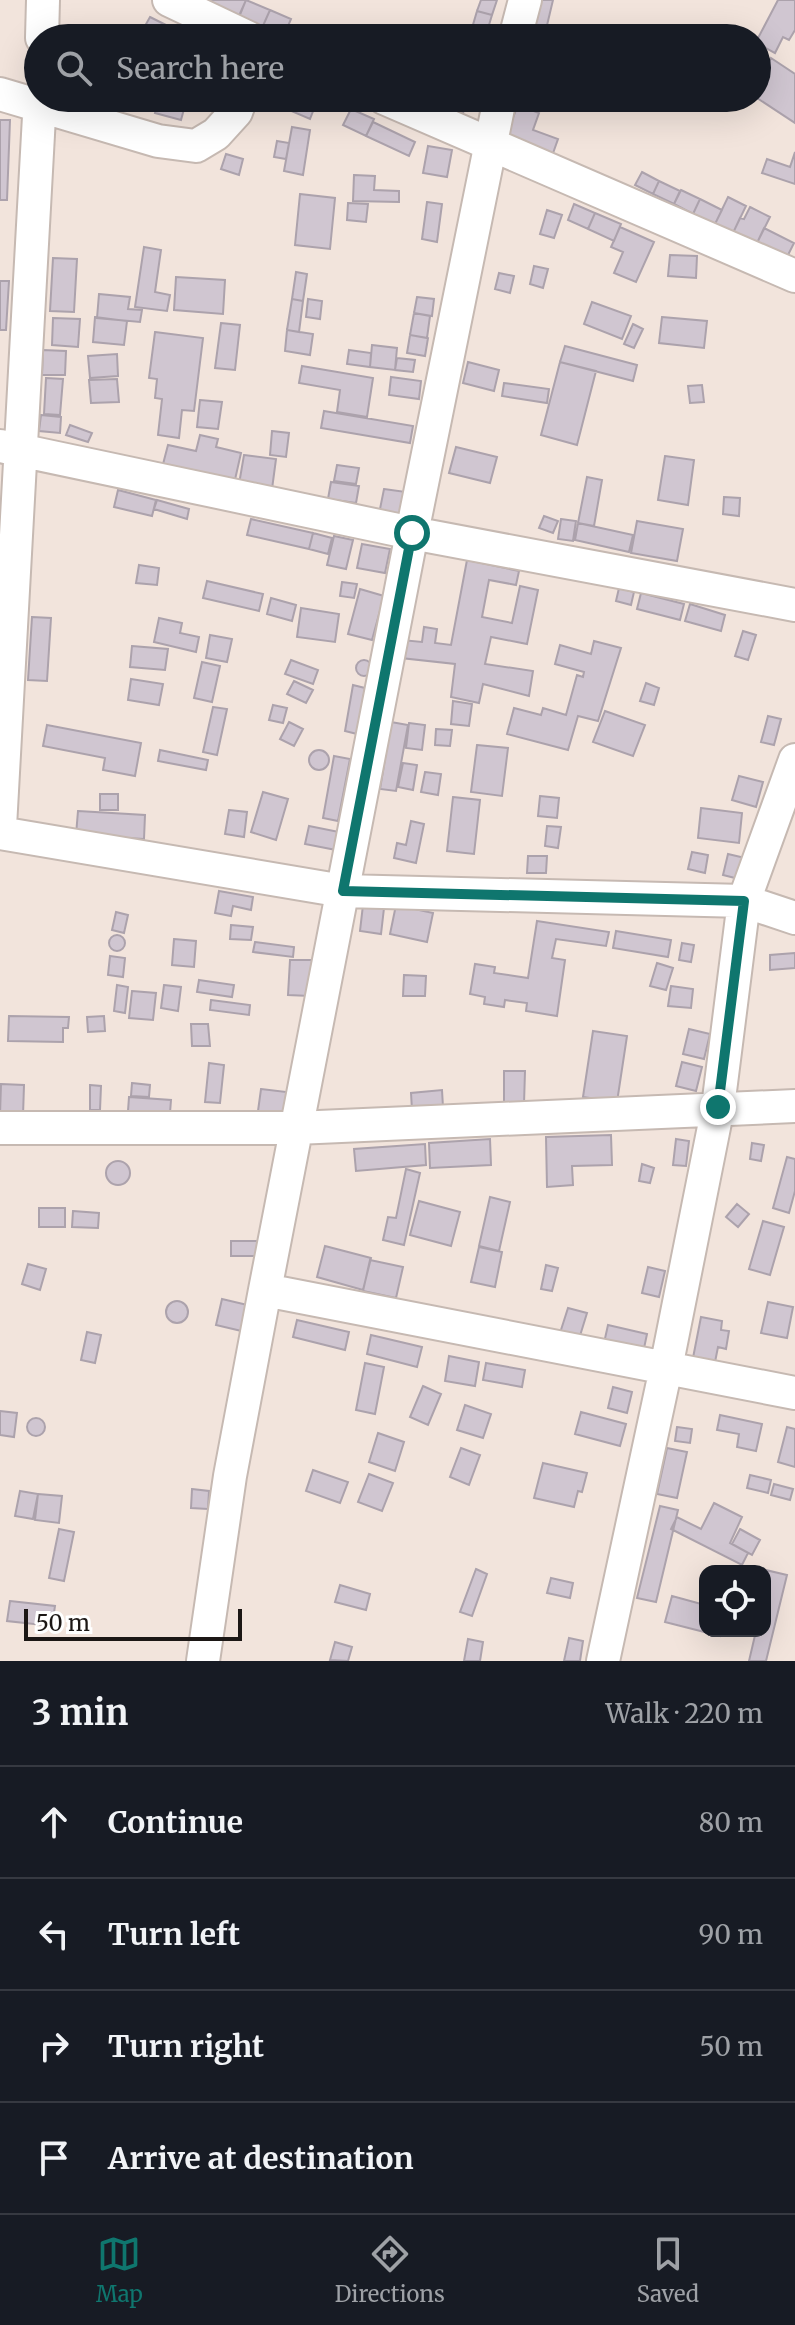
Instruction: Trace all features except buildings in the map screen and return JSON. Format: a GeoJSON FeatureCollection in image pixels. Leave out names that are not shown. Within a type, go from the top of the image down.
{"type":"FeatureCollection","features":[{"type":"Feature","properties":{"kind":"street"},"geometry":{"type":"LineString","coordinates":[[42,24],[43,0]]}},
{"type":"Feature","properties":{"kind":"street"},"geometry":{"type":"LineString","coordinates":[[519,24],[525,0]]}},
{"type":"Feature","properties":{"kind":"street"},"geometry":{"type":"LineString","coordinates":[[174,1],[221,24]]}},
{"type":"Feature","properties":{"kind":"street"},"geometry":{"type":"LineString","coordinates":[[0,94],[24,98]]}},
{"type":"Feature","properties":{"kind":"street"},"geometry":{"type":"LineString","coordinates":[[0,827],[10,448],[39,112]]}},
{"type":"Feature","properties":{"kind":"street"},"geometry":{"type":"LineString","coordinates":[[72,112],[158,141],[196,146],[216,134],[236,112]]}},
{"type":"Feature","properties":{"kind":"street"},"geometry":{"type":"LineString","coordinates":[[417,112],[795,276]]}},
{"type":"Feature","properties":{"kind":"street"},"geometry":{"type":"LineString","coordinates":[[203,1661],[230,1476],[265,1290],[497,112]]}},
{"type":"Feature","properties":{"kind":"street"},"geometry":{"type":"LineString","coordinates":[[10,448],[412,533],[795,605]]}},
{"type":"Feature","properties":{"kind":"street"},"geometry":{"type":"LineString","coordinates":[[603,1661],[718,1107],[744,901],[795,760]]}},
{"type":"Feature","properties":{"kind":"street"},"geometry":{"type":"LineString","coordinates":[[0,833],[343,891],[744,901],[795,918]]}},
{"type":"Feature","properties":{"kind":"street"},"geometry":{"type":"LineString","coordinates":[[0,1128],[296,1128],[795,1106]]}},
{"type":"Feature","properties":{"kind":"street"},"geometry":{"type":"LineString","coordinates":[[265,1290],[795,1393]]}},
{"type":"Feature","properties":{"kind":"route"},"geometry":{"type":"LineString","coordinates":[[412,533],[343,891],[744,901],[718,1107]]}}]}
